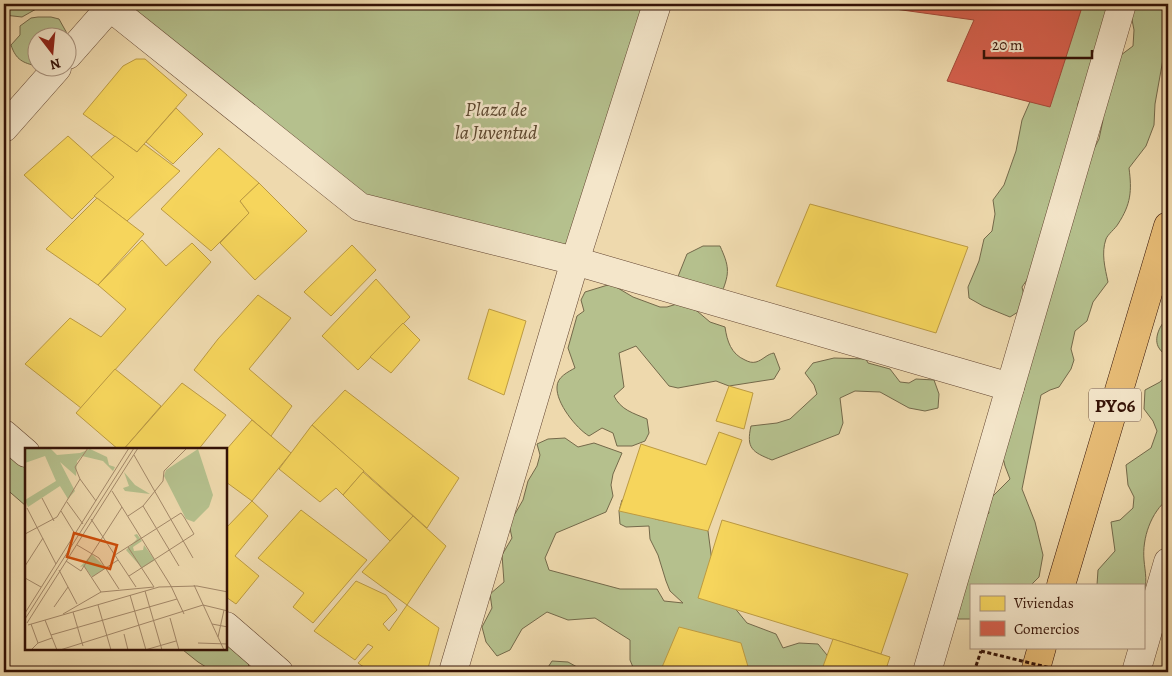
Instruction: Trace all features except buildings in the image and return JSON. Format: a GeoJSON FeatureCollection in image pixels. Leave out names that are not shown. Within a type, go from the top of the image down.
{"type":"FeatureCollection","features":[{"type":"Feature","properties":{"kind":"highway","name":"PY06"},"geometry":{"type":"LineString","coordinates":[[1061,584],[1168,226]]}},
{"type":"Feature","properties":{"kind":"highway"},"geometry":{"type":"LineString","coordinates":[[1035,672],[1042,648]]}},
{"type":"Feature","properties":{"kind":"street"},"geometry":{"type":"LineString","coordinates":[[453,672],[575,261],[657,4]]}},
{"type":"Feature","properties":{"kind":"street"},"geometry":{"type":"LineString","coordinates":[[927,672],[1122,4]]}},
{"type":"Feature","properties":{"kind":"street"},"geometry":{"type":"LineString","coordinates":[[78,43],[109,5],[360,207],[575,261],[1010,387]]}},
{"type":"Feature","properties":{"kind":"street"},"geometry":{"type":"LineString","coordinates":[[4,128],[48,78]]}},
{"type":"Feature","properties":{"kind":"street"},"geometry":{"type":"LineString","coordinates":[[4,434],[25,452]]}},
{"type":"Feature","properties":{"kind":"street"},"geometry":{"type":"LineString","coordinates":[[1146,667],[1168,562]]}},
{"type":"Feature","properties":{"kind":"street"},"geometry":{"type":"LineString","coordinates":[[228,628],[279,672]]}},
{"type":"Feature","properties":{"kind":"path"},"geometry":{"type":"LineString","coordinates":[[974,672],[981,651],[1067,672]]}},
{"type":"Feature","properties":{"kind":"green space"},"geometry":{"type":"Polygon","coordinates":[[[4,4],[45,4],[22,17],[4,15],[4,4]]]}},
{"type":"Feature","properties":{"kind":"green space","name":"Plaza de la Juventud"},"geometry":{"type":"Polygon","coordinates":[[[113,4],[657,4],[575,261],[360,207],[113,4]]]}},
{"type":"Feature","properties":{"kind":"green space"},"geometry":{"type":"Polygon","coordinates":[[[1052,4],[1116,4],[1095,77],[1078,103],[1078,121],[1085,166],[1099,139],[1103,120],[1093,105],[1115,77],[1117,58],[1133,46],[1134,30],[1129,4],[1168,4],[1168,31],[1155,104],[1154,125],[1146,146],[1129,168],[1130,197],[1126,210],[1106,239],[1104,255],[1108,282],[1093,302],[1087,321],[1075,331],[1071,349],[1074,360],[1071,369],[1059,387],[1041,395],[1022,489],[1035,522],[1043,555],[1039,577],[1032,584],[970,584],[970,619],[958,619],[947,607],[968,532],[989,513],[987,502],[1010,479],[997,433],[1026,307],[1010,317],[969,298],[968,287],[979,261],[984,239],[992,231],[995,214],[993,200],[1004,185],[1016,151],[1022,120],[1032,97],[1057,12],[1052,4]],[[1036,267],[1022,287],[1026,304],[1036,267]]]}},
{"type":"Feature","properties":{"kind":"green space"},"geometry":{"type":"Polygon","coordinates":[[[51,17],[59,19],[64,28],[28,28],[28,64],[15,54],[11,45],[20,35],[20,26],[31,18],[51,17]]]}},
{"type":"Feature","properties":{"kind":"green space"},"geometry":{"type":"Polygon","coordinates":[[[703,246],[720,246],[723,253],[727,264],[727,274],[722,292],[677,279],[687,254],[703,246]]]}},
{"type":"Feature","properties":{"kind":"green space"},"geometry":{"type":"Polygon","coordinates":[[[611,284],[633,297],[660,307],[680,303],[697,311],[710,322],[725,327],[730,346],[740,357],[749,362],[755,362],[774,353],[780,369],[774,379],[729,386],[716,381],[678,388],[669,386],[636,346],[619,353],[624,387],[614,396],[624,408],[647,419],[649,433],[645,441],[632,446],[617,446],[613,433],[602,428],[589,436],[573,421],[563,407],[557,383],[563,375],[575,368],[568,348],[577,316],[584,311],[581,300],[585,292],[611,284]]]}},
{"type":"Feature","properties":{"kind":"green space"},"geometry":{"type":"Polygon","coordinates":[[[1168,318],[1168,357],[1157,344],[1157,336],[1160,328],[1168,318]]]}},
{"type":"Feature","properties":{"kind":"green space"},"geometry":{"type":"Polygon","coordinates":[[[834,358],[866,359],[868,363],[890,369],[900,382],[909,383],[916,379],[934,380],[939,394],[938,408],[925,411],[909,408],[880,392],[855,391],[840,398],[843,423],[839,434],[772,460],[755,452],[749,439],[751,426],[777,423],[790,419],[817,394],[814,385],[805,373],[813,363],[834,358]]]}},
{"type":"Feature","properties":{"kind":"green space"},"geometry":{"type":"Polygon","coordinates":[[[1168,373],[1168,499],[1152,518],[1146,534],[1144,593],[1144,584],[1097,584],[1098,570],[1115,551],[1111,522],[1120,520],[1133,508],[1134,497],[1128,485],[1126,465],[1151,448],[1157,431],[1153,421],[1144,409],[1145,390],[1160,382],[1168,373]]]}},
{"type":"Feature","properties":{"kind":"green space"},"geometry":{"type":"Polygon","coordinates":[[[565,438],[578,447],[594,443],[622,453],[613,474],[611,485],[613,496],[606,512],[556,533],[545,558],[549,570],[620,589],[657,589],[664,601],[683,603],[670,591],[658,555],[650,539],[649,526],[626,527],[620,524],[619,511],[622,500],[630,498],[650,501],[655,519],[680,524],[696,523],[708,531],[715,584],[747,623],[776,634],[783,648],[799,643],[818,644],[827,655],[830,672],[744,672],[736,651],[681,646],[660,672],[635,672],[630,660],[630,640],[595,618],[568,620],[547,612],[522,629],[510,650],[497,656],[486,642],[482,627],[492,608],[490,594],[504,582],[502,555],[512,538],[509,524],[523,500],[528,481],[537,466],[540,455],[537,444],[548,439],[565,438]]]}},
{"type":"Feature","properties":{"kind":"green space"},"geometry":{"type":"Polygon","coordinates":[[[4,458],[20,459],[25,464],[25,505],[4,487],[4,458]]]}},
{"type":"Feature","properties":{"kind":"green space"},"geometry":{"type":"Polygon","coordinates":[[[228,642],[243,653],[249,667],[247,672],[214,672],[184,651],[228,651],[228,642]]]}},
{"type":"Feature","properties":{"kind":"green space"},"geometry":{"type":"Polygon","coordinates":[[[552,661],[568,662],[586,672],[545,672],[552,661]]]}}]}
